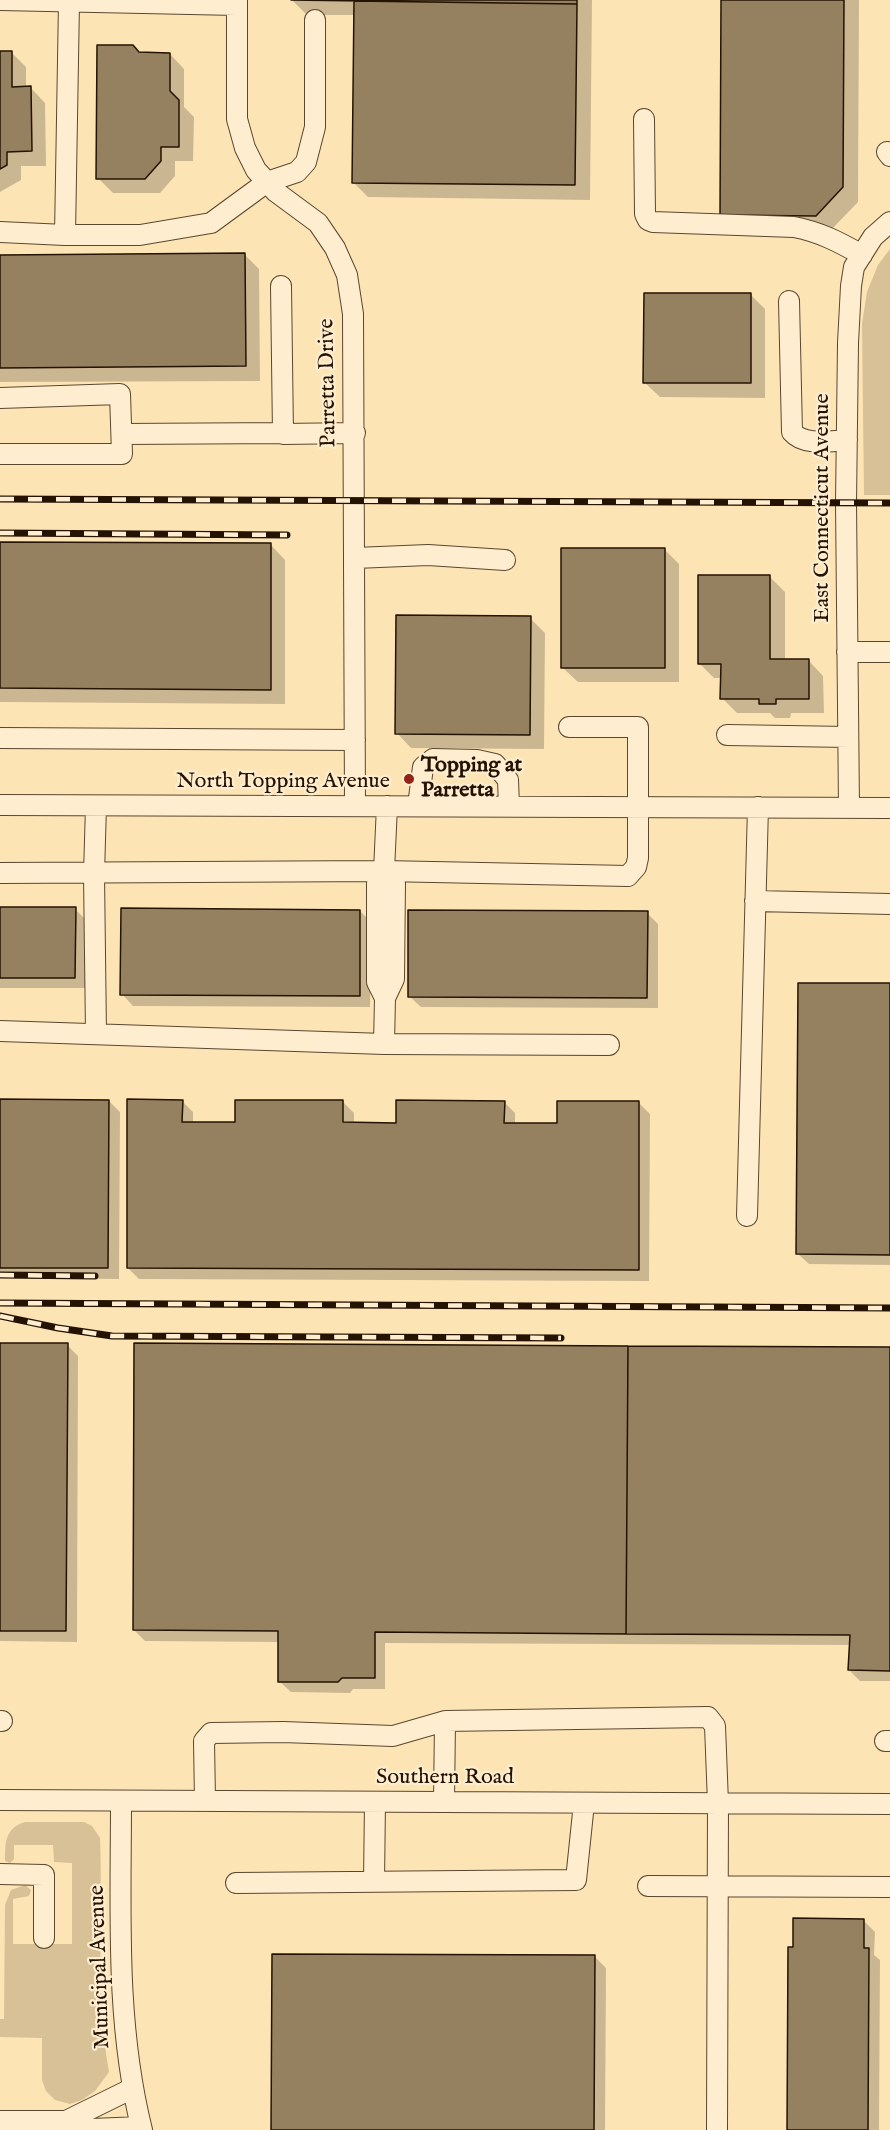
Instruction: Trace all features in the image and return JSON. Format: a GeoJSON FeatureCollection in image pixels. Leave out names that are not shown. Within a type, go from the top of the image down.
{"type":"FeatureCollection","features":[{"type":"Feature","properties":{"kind":"street"},"geometry":{"type":"LineString","coordinates":[[0,0],[237,3]]}},
{"type":"Feature","properties":{"kind":"street"},"geometry":{"type":"LineString","coordinates":[[64,235],[69,2]]}},
{"type":"Feature","properties":{"kind":"street","name":"Parretta Drive"},"geometry":{"type":"LineString","coordinates":[[237,3],[237,119],[245,148],[256,170],[276,192],[318,224],[335,248],[347,275],[353,314],[355,806]]}},
{"type":"Feature","properties":{"kind":"street"},"geometry":{"type":"LineString","coordinates":[[0,232],[140,235],[211,223],[267,182],[297,171],[306,162],[315,127],[315,20]]}},
{"type":"Feature","properties":{"kind":"street"},"geometry":{"type":"LineString","coordinates":[[644,119],[645,214],[648,220],[794,227],[832,238],[862,255]]}},
{"type":"Feature","properties":{"kind":"street","name":"East Connecticut Avenue"},"geometry":{"type":"LineString","coordinates":[[849,808],[847,441],[851,286],[854,267],[873,237],[890,222]]}},
{"type":"Feature","properties":{"kind":"street"},"geometry":{"type":"LineString","coordinates":[[280,286],[283,434]]}},
{"type":"Feature","properties":{"kind":"street"},"geometry":{"type":"LineString","coordinates":[[789,301],[792,432],[805,441],[847,441]]}},
{"type":"Feature","properties":{"kind":"street"},"geometry":{"type":"LineString","coordinates":[[0,398],[120,394],[122,454],[0,454]]}},
{"type":"Feature","properties":{"kind":"street"},"geometry":{"type":"LineString","coordinates":[[122,434],[355,433]]}},
{"type":"Feature","properties":{"kind":"street"},"geometry":{"type":"LineString","coordinates":[[355,558],[428,555],[505,560]]}},
{"type":"Feature","properties":{"kind":"street"},"geometry":{"type":"LineString","coordinates":[[848,652],[890,652]]}},
{"type":"Feature","properties":{"kind":"street"},"geometry":{"type":"LineString","coordinates":[[0,873],[384,871],[628,876],[636,867],[638,858],[639,727],[569,727]]}},
{"type":"Feature","properties":{"kind":"street"},"geometry":{"type":"LineString","coordinates":[[727,735],[849,737]]}},
{"type":"Feature","properties":{"kind":"street"},"geometry":{"type":"LineString","coordinates":[[0,738],[355,740]]}},
{"type":"Feature","properties":{"kind":"street"},"geometry":{"type":"LineString","coordinates":[[418,806],[423,767],[433,759],[477,760],[495,764],[508,780],[509,806]]}},
{"type":"Feature","properties":{"kind":"street","name":"North Topping Avenue"},"geometry":{"type":"LineString","coordinates":[[0,805],[890,808]]}},
{"type":"Feature","properties":{"kind":"street"},"geometry":{"type":"LineString","coordinates":[[96,806],[94,874],[96,1034]]}},
{"type":"Feature","properties":{"kind":"street"},"geometry":{"type":"LineString","coordinates":[[384,1044],[385,998],[394,979],[395,883],[384,871],[387,806]]}},
{"type":"Feature","properties":{"kind":"street"},"geometry":{"type":"LineString","coordinates":[[747,1216],[758,807]]}},
{"type":"Feature","properties":{"kind":"street"},"geometry":{"type":"LineString","coordinates":[[755,901],[890,904]]}},
{"type":"Feature","properties":{"kind":"street"},"geometry":{"type":"LineString","coordinates":[[0,1031],[384,1044],[609,1045]]}},
{"type":"Feature","properties":{"kind":"street"},"geometry":{"type":"LineString","coordinates":[[205,1801],[204,1741],[211,1733],[283,1732],[393,1736],[445,1720],[708,1717],[714,1726],[718,1803],[717,2130]]}},
{"type":"Feature","properties":{"kind":"street"},"geometry":{"type":"LineString","coordinates":[[444,1802],[445,1720]]}},
{"type":"Feature","properties":{"kind":"street","name":"Southern Road"},"geometry":{"type":"LineString","coordinates":[[0,1800],[890,1804]]}},
{"type":"Feature","properties":{"kind":"street","name":"Municipal Avenue"},"geometry":{"type":"LineString","coordinates":[[122,1800],[121,1971],[125,2031],[133,2088],[142,2128]]}},
{"type":"Feature","properties":{"kind":"street"},"geometry":{"type":"LineString","coordinates":[[374,1882],[375,1802]]}},
{"type":"Feature","properties":{"kind":"street"},"geometry":{"type":"LineString","coordinates":[[236,1883],[576,1880],[584,1803]]}},
{"type":"Feature","properties":{"kind":"street"},"geometry":{"type":"LineString","coordinates":[[0,1874],[44,1875],[44,1938]]}},
{"type":"Feature","properties":{"kind":"street"},"geometry":{"type":"LineString","coordinates":[[648,1886],[890,1887]]}},
{"type":"Feature","properties":{"kind":"street"},"geometry":{"type":"LineString","coordinates":[[66,2121],[133,2088]]}},
{"type":"Feature","properties":{"kind":"street"},"geometry":{"type":"LineString","coordinates":[[0,2121],[66,2121],[92,2129],[142,2128]]}},
{"type":"Feature","properties":{"kind":"shaded area"},"geometry":{"type":"Polygon","coordinates":[[[890,249],[890,495],[864,495],[862,324],[867,292],[878,265],[890,249]]]}},
{"type":"Feature","properties":{"kind":"shaded area"},"geometry":{"type":"Polygon","coordinates":[[[25,1822],[84,1822],[92,1826],[100,1838],[102,2014],[109,2072],[95,2091],[82,2100],[70,2104],[55,2100],[46,2091],[42,2080],[42,2038],[0,2037],[0,2019],[4,2019],[5,1905],[11,1890],[25,1885],[31,1890],[29,1896],[13,1899],[13,1944],[72,1944],[72,1863],[54,1862],[53,1845],[14,1845],[14,1859],[10,1863],[5,1861],[6,1842],[10,1832],[25,1822]]]}},
{"type":"Feature","properties":{"kind":"building"},"geometry":{"type":"Polygon","coordinates":[[[291,0],[577,0],[577,4],[291,0]]]}},
{"type":"Feature","properties":{"kind":"building"},"geometry":{"type":"Polygon","coordinates":[[[721,0],[844,0],[843,187],[816,216],[720,215],[721,0]]]}},
{"type":"Feature","properties":{"kind":"building"},"geometry":{"type":"Polygon","coordinates":[[[354,1],[577,4],[575,185],[352,183],[354,1]]]}},
{"type":"Feature","properties":{"kind":"building"},"geometry":{"type":"Polygon","coordinates":[[[97,45],[133,45],[139,52],[170,53],[170,91],[179,100],[179,147],[161,147],[161,161],[145,179],[96,179],[97,45]]]}},
{"type":"Feature","properties":{"kind":"building"},"geometry":{"type":"Polygon","coordinates":[[[0,51],[12,51],[12,87],[31,86],[32,151],[7,152],[7,165],[0,169],[0,51]]]}},
{"type":"Feature","properties":{"kind":"building"},"geometry":{"type":"Polygon","coordinates":[[[245,253],[246,366],[0,368],[0,255],[245,253]]]}},
{"type":"Feature","properties":{"kind":"building"},"geometry":{"type":"Polygon","coordinates":[[[644,293],[751,293],[751,383],[643,383],[644,293]]]}},
{"type":"Feature","properties":{"kind":"building"},"geometry":{"type":"Polygon","coordinates":[[[0,542],[271,543],[271,690],[0,688],[0,542]]]}},
{"type":"Feature","properties":{"kind":"building"},"geometry":{"type":"Polygon","coordinates":[[[561,548],[665,548],[665,668],[561,668],[561,548]]]}},
{"type":"Feature","properties":{"kind":"building"},"geometry":{"type":"Polygon","coordinates":[[[698,575],[770,575],[770,659],[809,659],[809,699],[776,699],[776,704],[759,704],[759,699],[720,699],[721,664],[698,664],[698,575]]]}},
{"type":"Feature","properties":{"kind":"building"},"geometry":{"type":"Polygon","coordinates":[[[396,615],[531,616],[530,735],[395,734],[396,615]]]}},
{"type":"Feature","properties":{"kind":"building"},"geometry":{"type":"Polygon","coordinates":[[[0,907],[76,907],[75,978],[0,978],[0,907]]]}},
{"type":"Feature","properties":{"kind":"building"},"geometry":{"type":"Polygon","coordinates":[[[121,908],[360,910],[360,996],[120,995],[121,908]]]}},
{"type":"Feature","properties":{"kind":"building"},"geometry":{"type":"Polygon","coordinates":[[[408,910],[648,911],[647,998],[408,997],[408,910]]]}},
{"type":"Feature","properties":{"kind":"building"},"geometry":{"type":"Polygon","coordinates":[[[798,983],[890,983],[890,1255],[796,1254],[798,983]]]}},
{"type":"Feature","properties":{"kind":"building"},"geometry":{"type":"Polygon","coordinates":[[[0,1099],[109,1100],[108,1268],[0,1268],[0,1099]]]}},
{"type":"Feature","properties":{"kind":"building"},"geometry":{"type":"Polygon","coordinates":[[[127,1099],[183,1100],[182,1122],[235,1122],[235,1100],[343,1100],[343,1122],[396,1123],[396,1100],[505,1101],[504,1123],[557,1123],[557,1101],[639,1101],[639,1270],[127,1268],[127,1099]]]}},
{"type":"Feature","properties":{"kind":"building"},"geometry":{"type":"Polygon","coordinates":[[[0,1343],[68,1343],[66,1631],[0,1631],[0,1343]]]}},
{"type":"Feature","properties":{"kind":"building"},"geometry":{"type":"Polygon","coordinates":[[[134,1343],[628,1346],[626,1634],[375,1632],[375,1678],[342,1678],[338,1682],[278,1682],[278,1631],[133,1630],[134,1343]]]}},
{"type":"Feature","properties":{"kind":"building"},"geometry":{"type":"Polygon","coordinates":[[[628,1346],[890,1347],[890,1671],[848,1670],[850,1635],[626,1634],[628,1346]]]}},
{"type":"Feature","properties":{"kind":"building"},"geometry":{"type":"Polygon","coordinates":[[[793,1918],[864,1919],[864,1948],[869,1948],[868,2130],[787,2130],[788,1947],[793,1947],[793,1918]]]}},
{"type":"Feature","properties":{"kind":"building"},"geometry":{"type":"Polygon","coordinates":[[[272,1954],[595,1955],[594,2130],[271,2130],[272,1954]]]}},
{"type":"Feature","properties":{"kind":"railway"},"geometry":{"type":"LineString","coordinates":[[0,499],[890,503]]}},
{"type":"Feature","properties":{"kind":"railway"},"geometry":{"type":"LineString","coordinates":[[0,533],[287,535]]}},
{"type":"Feature","properties":{"kind":"railway"},"geometry":{"type":"LineString","coordinates":[[0,1275],[95,1276]]}},
{"type":"Feature","properties":{"kind":"railway"},"geometry":{"type":"LineString","coordinates":[[0,1303],[890,1308]]}},
{"type":"Feature","properties":{"kind":"railway"},"geometry":{"type":"LineString","coordinates":[[0,1316],[112,1336],[561,1338]]}},
{"type":"Feature","properties":{"kind":"place","name":"Topping at Parretta"},"geometry":{"type":"Point","coordinates":[409,779]}}]}
